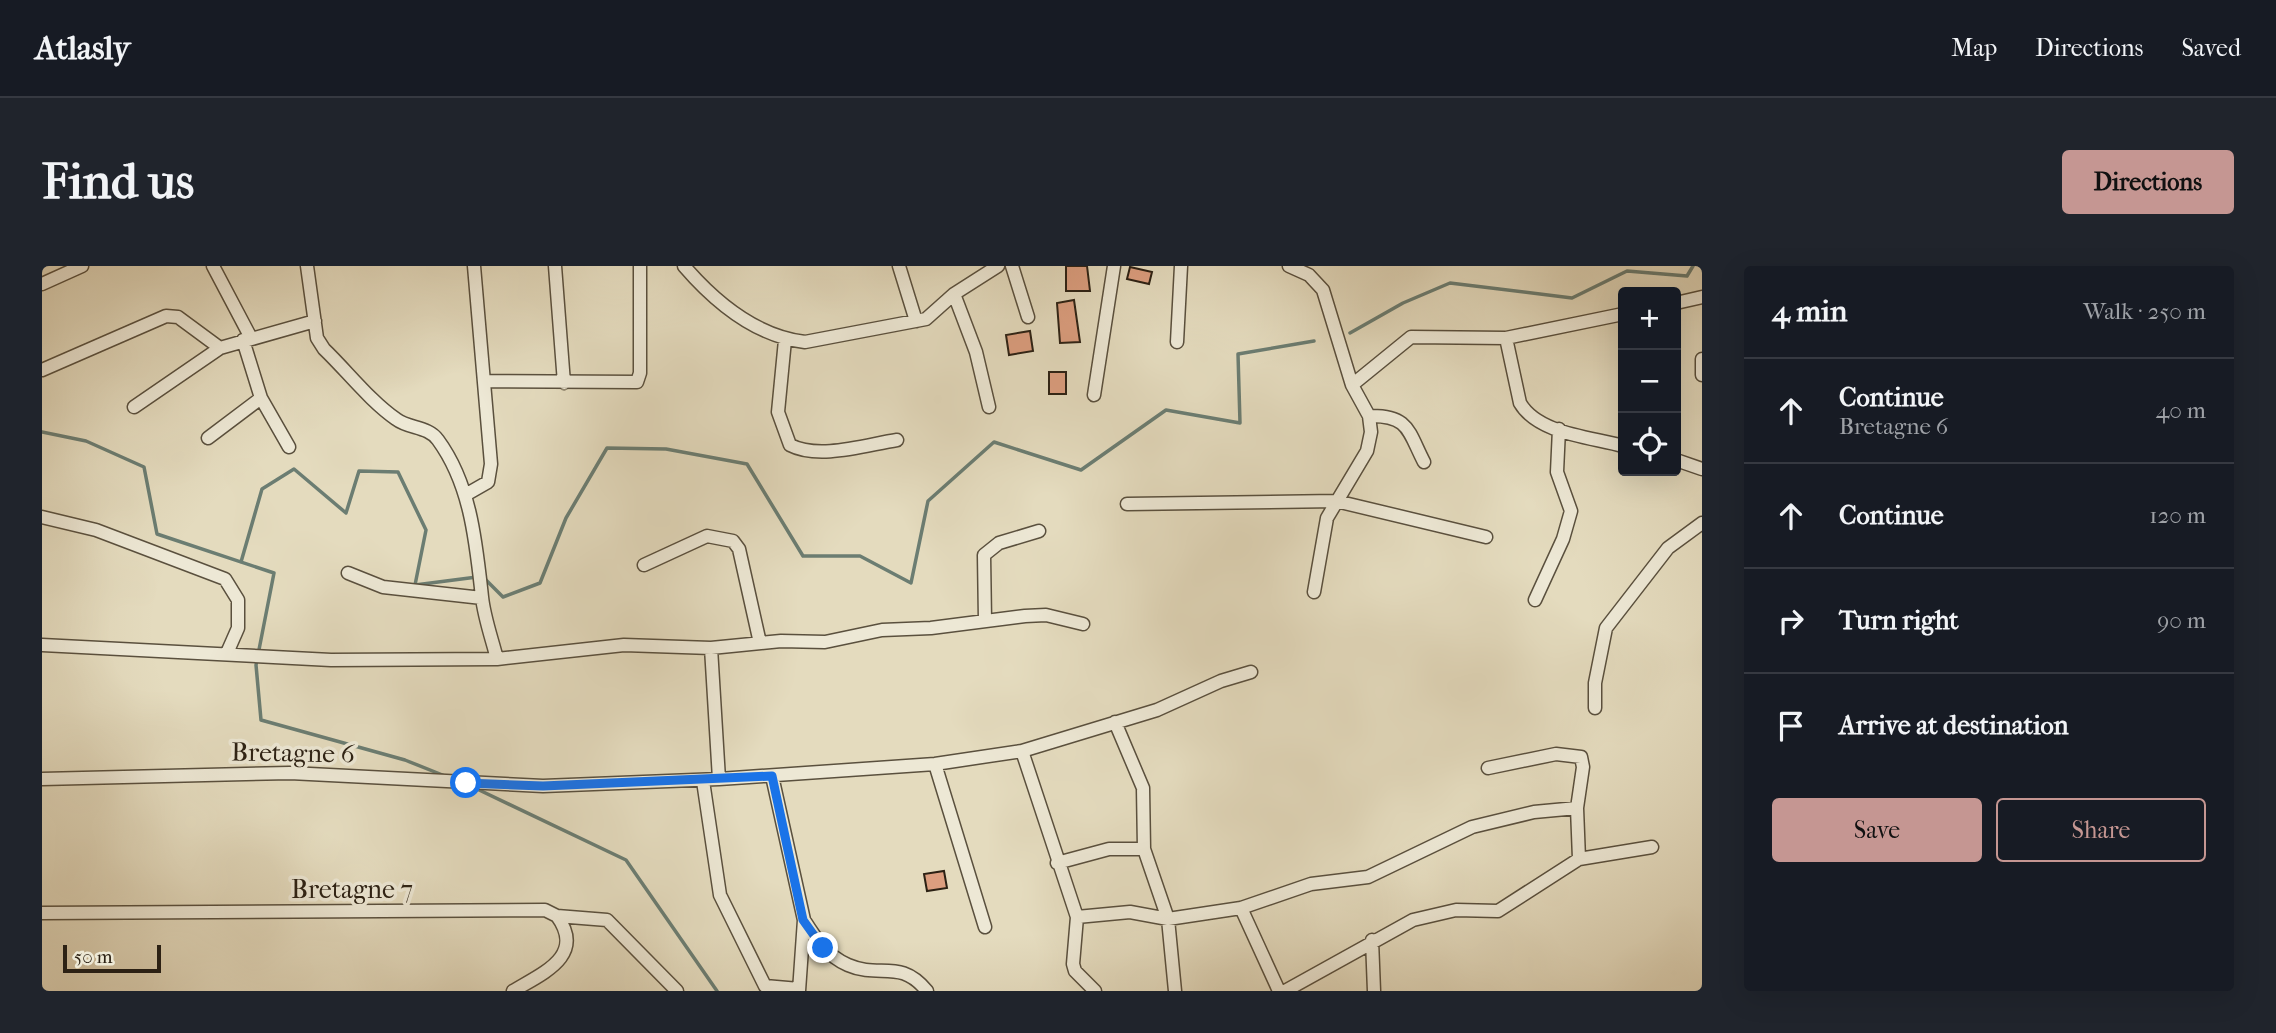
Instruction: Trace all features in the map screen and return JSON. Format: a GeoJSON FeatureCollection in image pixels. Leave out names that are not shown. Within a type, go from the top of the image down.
{"type":"FeatureCollection","features":[{"type":"Feature","properties":{"kind":"street"},"geometry":{"type":"LineString","coordinates":[[42,284],[82,266]]}},
{"type":"Feature","properties":{"kind":"street"},"geometry":{"type":"LineString","coordinates":[[214,266],[247,339],[261,398],[289,447]]}},
{"type":"Feature","properties":{"kind":"street"},"geometry":{"type":"LineString","coordinates":[[307,266],[317,338],[324,349],[397,420],[428,431],[437,439],[467,494],[472,536],[481,576],[482,598],[497,659]]}},
{"type":"Feature","properties":{"kind":"street"},"geometry":{"type":"LineString","coordinates":[[467,494],[488,482],[491,464],[474,266]]}},
{"type":"Feature","properties":{"kind":"street"},"geometry":{"type":"LineString","coordinates":[[555,266],[564,383]]}},
{"type":"Feature","properties":{"kind":"street"},"geometry":{"type":"LineString","coordinates":[[484,381],[637,382],[640,373],[640,266]]}},
{"type":"Feature","properties":{"kind":"street"},"geometry":{"type":"LineString","coordinates":[[684,266],[707,292],[747,321],[785,340],[804,342],[926,319],[954,294],[998,266]]}},
{"type":"Feature","properties":{"kind":"street"},"geometry":{"type":"LineString","coordinates":[[899,266],[916,321]]}},
{"type":"Feature","properties":{"kind":"street"},"geometry":{"type":"LineString","coordinates":[[1012,266],[1028,317]]}},
{"type":"Feature","properties":{"kind":"street"},"geometry":{"type":"LineString","coordinates":[[1094,395],[1114,266]]}},
{"type":"Feature","properties":{"kind":"street"},"geometry":{"type":"LineString","coordinates":[[1177,342],[1181,266]]}},
{"type":"Feature","properties":{"kind":"street"},"geometry":{"type":"LineString","coordinates":[[1289,266],[1309,275],[1323,290],[1352,385],[1369,416],[1371,432],[1367,451],[1336,501],[1323,530],[1314,592]]}},
{"type":"Feature","properties":{"kind":"street"},"geometry":{"type":"LineString","coordinates":[[954,294],[978,359],[989,407]]}},
{"type":"Feature","properties":{"kind":"street"},"geometry":{"type":"LineString","coordinates":[[1681,302],[1702,297]]}},
{"type":"Feature","properties":{"kind":"street"},"geometry":{"type":"LineString","coordinates":[[1352,385],[1411,337],[1506,338],[1618,315]]}},
{"type":"Feature","properties":{"kind":"street"},"geometry":{"type":"LineString","coordinates":[[42,370],[166,316],[178,317],[220,348]]}},
{"type":"Feature","properties":{"kind":"street"},"geometry":{"type":"LineString","coordinates":[[134,407],[220,348],[315,321]]}},
{"type":"Feature","properties":{"kind":"street"},"geometry":{"type":"LineString","coordinates":[[1506,338],[1520,404],[1536,421],[1618,445]]}},
{"type":"Feature","properties":{"kind":"street"},"geometry":{"type":"LineString","coordinates":[[785,340],[778,412],[790,445],[802,451],[897,440]]}},
{"type":"Feature","properties":{"kind":"street"},"geometry":{"type":"LineString","coordinates":[[1702,359],[1702,374]]}},
{"type":"Feature","properties":{"kind":"street"},"geometry":{"type":"LineString","coordinates":[[208,438],[261,398]]}},
{"type":"Feature","properties":{"kind":"street"},"geometry":{"type":"LineString","coordinates":[[1369,416],[1388,415],[1402,421],[1424,463]]}},
{"type":"Feature","properties":{"kind":"street"},"geometry":{"type":"LineString","coordinates":[[1535,600],[1563,539],[1571,511],[1557,472],[1559,429]]}},
{"type":"Feature","properties":{"kind":"street"},"geometry":{"type":"LineString","coordinates":[[1681,462],[1702,469]]}},
{"type":"Feature","properties":{"kind":"street"},"geometry":{"type":"LineString","coordinates":[[1127,504],[1336,501],[1486,537]]}},
{"type":"Feature","properties":{"kind":"street"},"geometry":{"type":"LineString","coordinates":[[42,517],[96,530],[225,579],[238,600],[238,628],[227,653]]}},
{"type":"Feature","properties":{"kind":"street"},"geometry":{"type":"LineString","coordinates":[[1595,708],[1595,683],[1606,628],[1668,548],[1702,523]]}},
{"type":"Feature","properties":{"kind":"street"},"geometry":{"type":"LineString","coordinates":[[985,621],[984,555],[999,543],[1039,531]]}},
{"type":"Feature","properties":{"kind":"street"},"geometry":{"type":"LineString","coordinates":[[644,565],[707,536],[733,541],[739,549],[760,643]]}},
{"type":"Feature","properties":{"kind":"street"},"geometry":{"type":"LineString","coordinates":[[348,573],[383,587],[482,598]]}},
{"type":"Feature","properties":{"kind":"street"},"geometry":{"type":"LineString","coordinates":[[42,645],[331,660],[497,659],[624,645],[711,648],[760,643],[825,642],[882,630],[931,628],[1046,615],[1083,624]]}},
{"type":"Feature","properties":{"kind":"street"},"geometry":{"type":"LineString","coordinates":[[711,648],[719,779]]}},
{"type":"Feature","properties":{"kind":"street","name":"Bretagne 6"},"geometry":{"type":"LineString","coordinates":[[42,779],[290,773],[543,786],[703,781],[935,765],[1022,751],[1166,707],[1221,681],[1251,672]]}},
{"type":"Feature","properties":{"kind":"street"},"geometry":{"type":"LineString","coordinates":[[1115,722],[1143,788],[1144,849],[1168,919],[1175,991]]}},
{"type":"Feature","properties":{"kind":"street"},"geometry":{"type":"LineString","coordinates":[[1022,751],[1077,917],[1073,964],[1075,971],[1095,991]]}},
{"type":"Feature","properties":{"kind":"street"},"geometry":{"type":"LineString","coordinates":[[1488,768],[1556,754],[1577,754],[1581,757],[1583,767],[1577,808],[1579,859]]}},
{"type":"Feature","properties":{"kind":"street"},"geometry":{"type":"LineString","coordinates":[[935,765],[985,927]]}},
{"type":"Feature","properties":{"kind":"street"},"geometry":{"type":"LineString","coordinates":[[703,781],[720,895],[765,986],[799,990],[803,920],[772,776]]}},
{"type":"Feature","properties":{"kind":"street"},"geometry":{"type":"LineString","coordinates":[[1077,917],[1130,912],[1168,919],[1241,908],[1311,884],[1368,877],[1472,827],[1534,812],[1577,808]]}},
{"type":"Feature","properties":{"kind":"street"},"geometry":{"type":"LineString","coordinates":[[1285,991],[1413,919],[1429,915],[1508,908],[1579,859],[1652,847]]}},
{"type":"Feature","properties":{"kind":"street"},"geometry":{"type":"LineString","coordinates":[[1057,863],[1108,849],[1144,849]]}},
{"type":"Feature","properties":{"kind":"street"},"geometry":{"type":"LineString","coordinates":[[1241,908],[1279,991]]}},
{"type":"Feature","properties":{"kind":"street","name":"Bretagne 7"},"geometry":{"type":"LineString","coordinates":[[42,913],[545,910],[557,916],[607,920],[677,991]]}},
{"type":"Feature","properties":{"kind":"street"},"geometry":{"type":"LineString","coordinates":[[513,991],[553,967],[563,957],[566,935],[557,916]]}},
{"type":"Feature","properties":{"kind":"street"},"geometry":{"type":"LineString","coordinates":[[803,920],[823,948],[836,959],[851,967],[905,972],[916,977],[927,991]]}},
{"type":"Feature","properties":{"kind":"street"},"geometry":{"type":"LineString","coordinates":[[1372,940],[1374,991]]}},
{"type":"Feature","properties":{"kind":"building"},"geometry":{"type":"Polygon","coordinates":[[[1066,266],[1087,266],[1090,291],[1066,291],[1066,266]]]}},
{"type":"Feature","properties":{"kind":"building"},"geometry":{"type":"Polygon","coordinates":[[[1130,267],[1152,272],[1149,284],[1127,279],[1130,267]]]}},
{"type":"Feature","properties":{"kind":"building"},"geometry":{"type":"Polygon","coordinates":[[[1074,300],[1080,342],[1060,343],[1057,303],[1074,300]]]}},
{"type":"Feature","properties":{"kind":"building"},"geometry":{"type":"Polygon","coordinates":[[[1030,331],[1033,351],[1009,355],[1006,335],[1030,331]]]}},
{"type":"Feature","properties":{"kind":"building"},"geometry":{"type":"Polygon","coordinates":[[[1049,372],[1066,372],[1066,394],[1049,394],[1049,372]]]}},
{"type":"Feature","properties":{"kind":"building"},"geometry":{"type":"Polygon","coordinates":[[[944,871],[947,888],[927,891],[924,874],[944,871]]]}},
{"type":"Feature","properties":{"kind":"waterway"},"geometry":{"type":"LineString","coordinates":[[1350,333],[1403,303],[1450,283],[1572,298],[1627,271],[1687,276],[1693,266]]}},
{"type":"Feature","properties":{"kind":"waterway"},"geometry":{"type":"LineString","coordinates":[[484,578],[503,597],[540,583],[566,518],[607,448],[666,449],[747,464],[803,556],[860,556],[911,583],[928,501],[994,442],[1081,470],[1166,410],[1240,423],[1238,354],[1314,341]]}},
{"type":"Feature","properties":{"kind":"waterway"},"geometry":{"type":"LineString","coordinates":[[42,432],[86,441],[144,467],[157,534],[274,573],[256,665],[261,720],[405,760],[445,776]]}},
{"type":"Feature","properties":{"kind":"waterway"},"geometry":{"type":"LineString","coordinates":[[241,562],[262,489],[294,469],[346,513],[359,471],[398,472],[426,530],[415,585],[477,577]]}},
{"type":"Feature","properties":{"kind":"waterway"},"geometry":{"type":"LineString","coordinates":[[475,788],[626,860],[717,991]]}},
{"type":"Feature","properties":{"kind":"route"},"geometry":{"type":"LineString","coordinates":[[466,783],[543,786],[772,776],[803,920],[823,948]]}}]}
